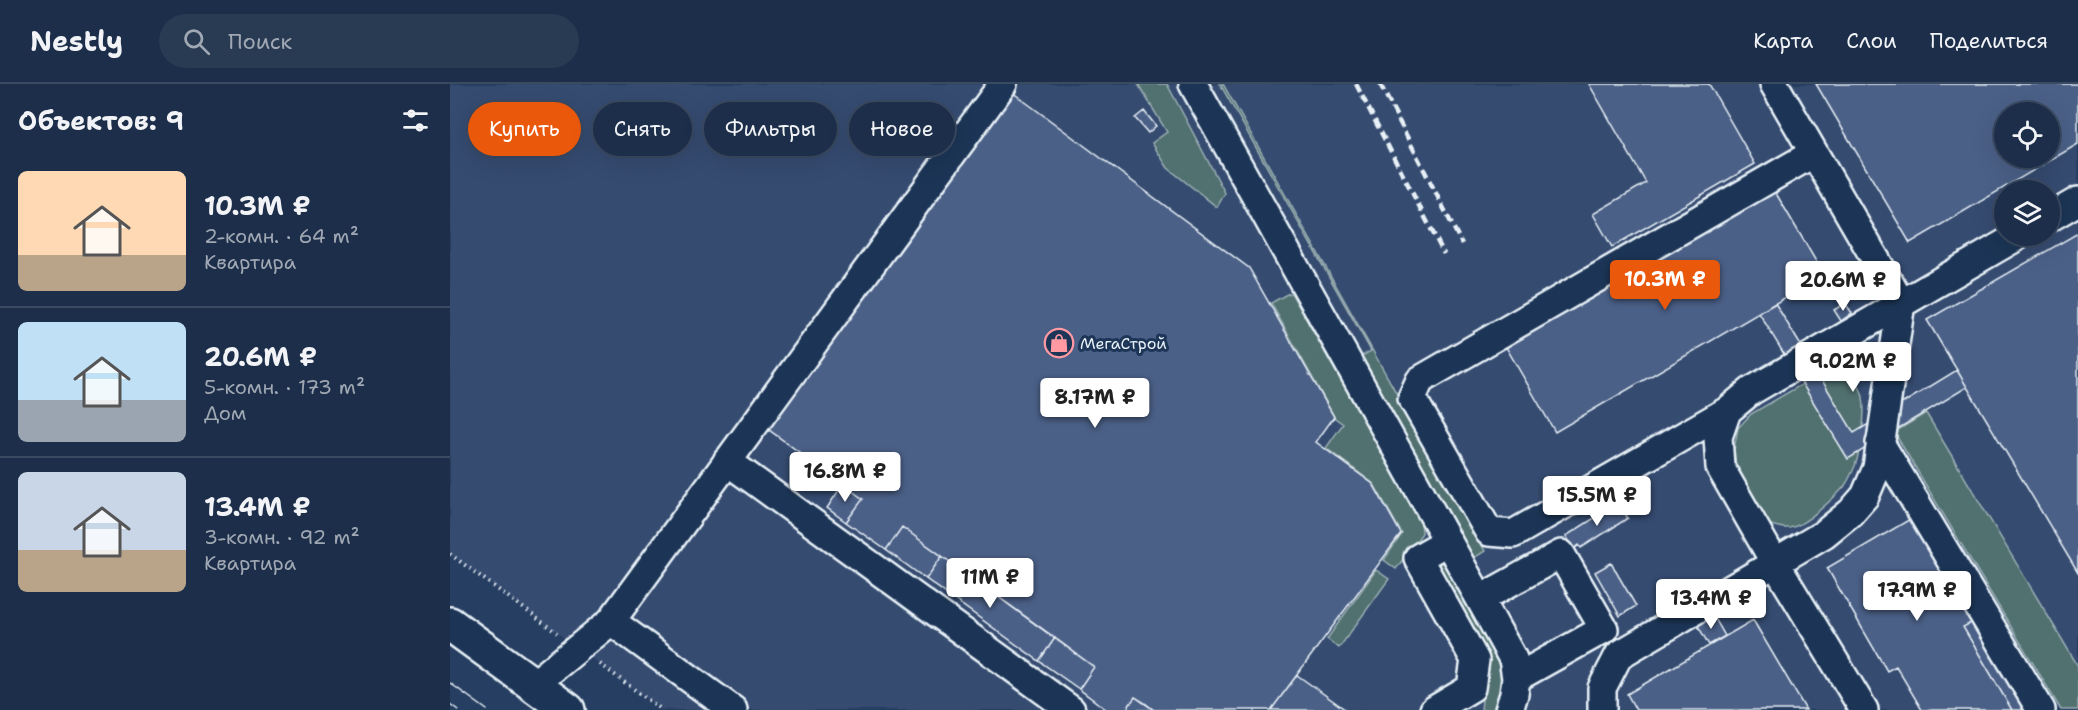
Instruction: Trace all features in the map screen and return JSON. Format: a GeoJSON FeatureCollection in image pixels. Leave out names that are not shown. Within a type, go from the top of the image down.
{"type":"FeatureCollection","features":[{"type":"Feature","properties":{"kind":"main road"},"geometry":{"type":"LineString","coordinates":[[450,624],[568,710]]}},
{"type":"Feature","properties":{"kind":"lane"},"geometry":{"type":"LineString","coordinates":[[533,685],[611,621],[1003,84]]}},
{"type":"Feature","properties":{"kind":"lane"},"geometry":{"type":"LineString","coordinates":[[1193,84],[1512,659],[1516,678],[1509,710]]}},
{"type":"Feature","properties":{"kind":"lane"},"geometry":{"type":"LineString","coordinates":[[1602,709],[1602,688],[1619,655],[1824,534],[1851,512],[1865,496],[1877,468],[1901,303],[1774,84]]}},
{"type":"Feature","properties":{"kind":"lane"},"geometry":{"type":"LineString","coordinates":[[1814,153],[1420,380],[1412,398],[1489,532],[1513,534],[1727,411],[1751,391],[2001,246]]}},
{"type":"Feature","properties":{"kind":"lane"},"geometry":{"type":"LineString","coordinates":[[2060,212],[2078,201]]}},
{"type":"Feature","properties":{"kind":"lane"},"geometry":{"type":"LineString","coordinates":[[1727,411],[1718,438],[1720,467],[1864,710]]}},
{"type":"Feature","properties":{"kind":"lane"},"geometry":{"type":"LineString","coordinates":[[1880,443],[2041,710]]}},
{"type":"Feature","properties":{"kind":"lane"},"geometry":{"type":"LineString","coordinates":[[727,461],[1071,710]]}},
{"type":"Feature","properties":{"kind":"lane"},"geometry":{"type":"LineString","coordinates":[[1434,710],[1472,688],[1475,660],[1418,558],[1448,541]]}},
{"type":"Feature","properties":{"kind":"lane"},"geometry":{"type":"LineString","coordinates":[[1480,599],[1561,554],[1604,629],[1516,678]]}},
{"type":"Feature","properties":{"kind":"lane"},"geometry":{"type":"LineString","coordinates":[[611,621],[733,710]]}},
{"type":"Feature","properties":{"kind":"shaded area"},"geometry":{"type":"Polygon","coordinates":[[[450,84],[2078,84],[2078,710],[662,710],[450,554],[450,84]]]}},
{"type":"Feature","properties":{"kind":"green space"},"geometry":{"type":"Polygon","coordinates":[[[1138,84],[1167,84],[1225,193],[1217,207],[1168,168],[1152,143],[1167,132],[1138,84]]]}},
{"type":"Feature","properties":{"kind":"green space"},"geometry":{"type":"Polygon","coordinates":[[[1220,84],[1223,84],[1485,551],[1471,560],[1358,358],[1371,351],[1220,84]]]}},
{"type":"Feature","properties":{"kind":"green space"},"geometry":{"type":"Polygon","coordinates":[[[1291,293],[1421,520],[1422,533],[1396,569],[1384,560],[1402,534],[1374,484],[1326,448],[1343,424],[1335,418],[1271,303],[1291,293]]]}},
{"type":"Feature","properties":{"kind":"green space"},"geometry":{"type":"Polygon","coordinates":[[[1844,360],[1860,387],[1864,404],[1861,441],[1853,471],[1840,491],[1820,510],[1799,525],[1787,528],[1766,523],[1737,474],[1734,449],[1738,428],[1751,414],[1844,360]]]}},
{"type":"Feature","properties":{"kind":"green space"},"geometry":{"type":"Polygon","coordinates":[[[1926,413],[2078,666],[2078,710],[2061,710],[1897,437],[1898,430],[1926,413]]]}},
{"type":"Feature","properties":{"kind":"green space"},"geometry":{"type":"Polygon","coordinates":[[[1432,560],[1449,565],[1500,657],[1504,677],[1495,710],[1481,710],[1486,659],[1432,560]]]}},
{"type":"Feature","properties":{"kind":"green space"},"geometry":{"type":"Polygon","coordinates":[[[1376,570],[1389,579],[1339,648],[1327,639],[1376,570]]]}},
{"type":"Feature","properties":{"kind":"building"},"geometry":{"type":"Polygon","coordinates":[[[1589,84],[1709,84],[1755,164],[1612,247],[1593,214],[1646,183],[1589,84]]]}},
{"type":"Feature","properties":{"kind":"building"},"geometry":{"type":"Polygon","coordinates":[[[1816,84],[2078,84],[2078,144],[2060,155],[2060,102],[1994,102],[1994,168],[2037,168],[2017,180],[1994,180],[1994,194],[1910,243],[1816,84]]]}},
{"type":"Feature","properties":{"kind":"building","name":"МегаСтрой"},"geometry":{"type":"Polygon","coordinates":[[[1012,92],[1249,268],[1334,417],[1316,442],[1373,484],[1401,534],[1271,710],[1154,710],[1135,697],[1126,710],[1107,710],[1079,689],[1094,667],[902,527],[886,550],[846,522],[863,499],[765,427],[1012,92]]]}},
{"type":"Feature","properties":{"kind":"building"},"geometry":{"type":"Polygon","coordinates":[[[1144,111],[1156,126],[1148,133],[1135,118],[1144,111]]]}},
{"type":"Feature","properties":{"kind":"building"},"geometry":{"type":"Polygon","coordinates":[[[1774,190],[1824,275],[1555,432],[1506,347],[1774,190]]]}},
{"type":"Feature","properties":{"kind":"building"},"geometry":{"type":"Polygon","coordinates":[[[2078,233],[2078,573],[1927,320],[2055,246],[2060,246],[2060,243],[2078,233]]]}},
{"type":"Feature","properties":{"kind":"building"},"geometry":{"type":"Polygon","coordinates":[[[1775,303],[1854,433],[1957,370],[1967,387],[1848,459],[1759,313],[1775,303]]]}},
{"type":"Feature","properties":{"kind":"building"},"geometry":{"type":"Polygon","coordinates":[[[1845,303],[1852,313],[1841,321],[1834,310],[1845,303]]]}},
{"type":"Feature","properties":{"kind":"building"},"geometry":{"type":"Polygon","coordinates":[[[843,484],[863,499],[846,522],[827,508],[843,484]]]}},
{"type":"Feature","properties":{"kind":"building"},"geometry":{"type":"Polygon","coordinates":[[[1618,503],[1628,518],[1581,548],[1579,545],[1574,549],[1566,536],[1618,503]]]}},
{"type":"Feature","properties":{"kind":"building"},"geometry":{"type":"Polygon","coordinates":[[[1912,518],[1973,622],[1963,627],[2012,710],[1922,710],[1896,666],[1887,671],[1827,568],[1912,518]]]}},
{"type":"Feature","properties":{"kind":"building"},"geometry":{"type":"Polygon","coordinates":[[[902,527],[942,556],[926,579],[886,550],[902,527]]]}},
{"type":"Feature","properties":{"kind":"building"},"geometry":{"type":"Polygon","coordinates":[[[942,556],[1055,638],[1039,661],[926,579],[942,556]]]}},
{"type":"Feature","properties":{"kind":"building"},"geometry":{"type":"Polygon","coordinates":[[[1611,563],[1636,606],[1620,616],[1595,572],[1611,563]]]}},
{"type":"Feature","properties":{"kind":"building"},"geometry":{"type":"Polygon","coordinates":[[[1713,615],[1725,636],[1709,645],[1697,624],[1713,615]]]}},
{"type":"Feature","properties":{"kind":"building"},"geometry":{"type":"Polygon","coordinates":[[[1753,620],[1806,710],[1636,710],[1627,694],[1753,620]]]}},
{"type":"Feature","properties":{"kind":"building"},"geometry":{"type":"Polygon","coordinates":[[[1973,622],[2026,710],[2012,710],[1963,627],[1973,622]]]}},
{"type":"Feature","properties":{"kind":"building"},"geometry":{"type":"Polygon","coordinates":[[[1055,638],[1094,667],[1079,689],[1039,661],[1055,638]]]}},
{"type":"Feature","properties":{"kind":"building"},"geometry":{"type":"Polygon","coordinates":[[[1297,675],[1346,710],[1271,710],[1297,675]]]}},
{"type":"Feature","properties":{"kind":"building"},"geometry":{"type":"Polygon","coordinates":[[[1135,697],[1145,703],[1154,710],[1126,710],[1135,697]]]}},
{"type":"Feature","properties":{"kind":"tram line"},"geometry":{"type":"LineString","coordinates":[[450,683],[487,710]]}},
{"type":"Feature","properties":{"kind":"tram line"},"geometry":{"type":"LineString","coordinates":[[450,704],[458,710]]}},
{"type":"Feature","properties":{"kind":"railway"},"geometry":{"type":"LineString","coordinates":[[1356,84],[1444,254]]}},
{"type":"Feature","properties":{"kind":"railway"},"geometry":{"type":"LineString","coordinates":[[1380,84],[1462,244]]}},
{"type":"Feature","properties":{"kind":"place","name":"МегаСтрой"},"geometry":{"type":"Point","coordinates":[1059,343]}}]}
